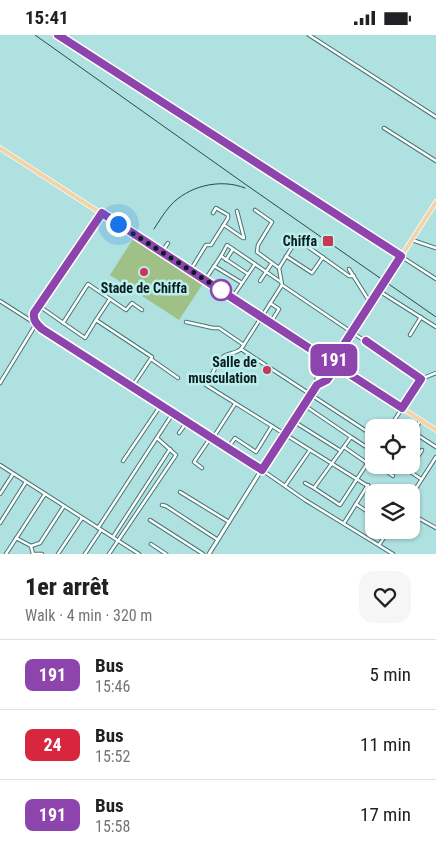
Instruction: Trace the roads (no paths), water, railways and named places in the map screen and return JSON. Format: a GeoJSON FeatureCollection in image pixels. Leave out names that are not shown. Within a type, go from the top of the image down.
{"type":"FeatureCollection","features":[{"type":"Feature","properties":{"kind":"main road"},"geometry":{"type":"LineString","coordinates":[[0,148],[436,430]]}},
{"type":"Feature","properties":{"kind":"main road"},"geometry":{"type":"LineString","coordinates":[[332,363],[436,202]]}},
{"type":"Feature","properties":{"kind":"main road"},"geometry":{"type":"LineString","coordinates":[[209,554],[317,385],[317,374],[326,359]]}},
{"type":"Feature","properties":{"kind":"main road"},"geometry":{"type":"LineString","coordinates":[[317,385],[327,380],[337,366]]}},
{"type":"Feature","properties":{"kind":"street"},"geometry":{"type":"LineString","coordinates":[[58,35],[436,279]]}},
{"type":"Feature","properties":{"kind":"street"},"geometry":{"type":"LineString","coordinates":[[309,35],[436,117]]}},
{"type":"Feature","properties":{"kind":"street"},"geometry":{"type":"LineString","coordinates":[[384,128],[436,161]]}},
{"type":"Feature","properties":{"kind":"street"},"geometry":{"type":"LineString","coordinates":[[190,271],[206,245],[210,245],[228,218],[228,215],[216,208],[213,213]]}},
{"type":"Feature","properties":{"kind":"street"},"geometry":{"type":"LineString","coordinates":[[256,210],[272,222],[258,245],[257,252],[279,268]]}},
{"type":"Feature","properties":{"kind":"street"},"geometry":{"type":"LineString","coordinates":[[224,225],[244,238],[237,211]]}},
{"type":"Feature","properties":{"kind":"street"},"geometry":{"type":"LineString","coordinates":[[36,324],[33,318],[34,313],[102,213]]}},
{"type":"Feature","properties":{"kind":"street"},"geometry":{"type":"LineString","coordinates":[[354,276],[349,276],[297,239],[279,268],[281,283],[262,317],[241,349],[223,356],[206,385],[366,484]]}},
{"type":"Feature","properties":{"kind":"street"},"geometry":{"type":"LineString","coordinates":[[412,240],[436,248]]}},
{"type":"Feature","properties":{"kind":"street"},"geometry":{"type":"LineString","coordinates":[[162,253],[168,243]]}},
{"type":"Feature","properties":{"kind":"street"},"geometry":{"type":"LineString","coordinates":[[205,280],[227,245],[421,379]]}},
{"type":"Feature","properties":{"kind":"street"},"geometry":{"type":"LineString","coordinates":[[226,260],[233,249]]}},
{"type":"Feature","properties":{"kind":"street"},"geometry":{"type":"LineString","coordinates":[[221,256],[248,274]]}},
{"type":"Feature","properties":{"kind":"street"},"geometry":{"type":"LineString","coordinates":[[286,256],[312,273],[324,257]]}},
{"type":"Feature","properties":{"kind":"street"},"geometry":{"type":"LineString","coordinates":[[260,281],[272,263]]}},
{"type":"Feature","properties":{"kind":"street"},"geometry":{"type":"LineString","coordinates":[[232,298],[255,264]]}},
{"type":"Feature","properties":{"kind":"street"},"geometry":{"type":"LineString","coordinates":[[214,266],[242,283]]}},
{"type":"Feature","properties":{"kind":"street"},"geometry":{"type":"LineString","coordinates":[[350,269],[371,304]]}},
{"type":"Feature","properties":{"kind":"street"},"geometry":{"type":"LineString","coordinates":[[62,323],[88,285],[126,309],[132,303],[142,310]]}},
{"type":"Feature","properties":{"kind":"street"},"geometry":{"type":"LineString","coordinates":[[379,291],[436,327]]}},
{"type":"Feature","properties":{"kind":"street"},"geometry":{"type":"LineString","coordinates":[[39,306],[85,338],[110,299]]}},
{"type":"Feature","properties":{"kind":"street"},"geometry":{"type":"LineString","coordinates":[[0,301],[393,554]]}},
{"type":"Feature","properties":{"kind":"street"},"geometry":{"type":"LineString","coordinates":[[270,303],[279,309],[270,323]]}},
{"type":"Feature","properties":{"kind":"street"},"geometry":{"type":"LineString","coordinates":[[410,335],[421,317]]}},
{"type":"Feature","properties":{"kind":"street"},"geometry":{"type":"LineString","coordinates":[[96,320],[152,357],[151,359],[178,378]]}},
{"type":"Feature","properties":{"kind":"street"},"geometry":{"type":"LineString","coordinates":[[186,322],[219,328],[244,345]]}},
{"type":"Feature","properties":{"kind":"street"},"geometry":{"type":"LineString","coordinates":[[0,383],[36,324]]}},
{"type":"Feature","properties":{"kind":"street"},"geometry":{"type":"LineString","coordinates":[[241,349],[365,430]]}},
{"type":"Feature","properties":{"kind":"street"},"geometry":{"type":"LineString","coordinates":[[132,387],[151,359]]}},
{"type":"Feature","properties":{"kind":"street"},"geometry":{"type":"LineString","coordinates":[[395,419],[421,379],[436,373]]}},
{"type":"Feature","properties":{"kind":"street"},"geometry":{"type":"LineString","coordinates":[[202,468],[194,463],[235,403]]}},
{"type":"Feature","properties":{"kind":"street"},"geometry":{"type":"LineString","coordinates":[[123,461],[161,405]]}},
{"type":"Feature","properties":{"kind":"street"},"geometry":{"type":"LineString","coordinates":[[304,405],[365,446]]}},
{"type":"Feature","properties":{"kind":"street"},"geometry":{"type":"LineString","coordinates":[[85,554],[174,413]]}},
{"type":"Feature","properties":{"kind":"street"},"geometry":{"type":"LineString","coordinates":[[293,421],[341,451]]}},
{"type":"Feature","properties":{"kind":"street"},"geometry":{"type":"LineString","coordinates":[[179,433],[187,422]]}},
{"type":"Feature","properties":{"kind":"street"},"geometry":{"type":"LineString","coordinates":[[227,448],[235,437],[256,451],[272,426]]}},
{"type":"Feature","properties":{"kind":"street"},"geometry":{"type":"LineString","coordinates":[[314,488],[351,437]]}},
{"type":"Feature","properties":{"kind":"street"},"geometry":{"type":"LineString","coordinates":[[109,554],[176,455],[157,438]]}},
{"type":"Feature","properties":{"kind":"street"},"geometry":{"type":"LineString","coordinates":[[420,438],[436,447]]}},
{"type":"Feature","properties":{"kind":"street"},"geometry":{"type":"LineString","coordinates":[[344,447],[365,462]]}},
{"type":"Feature","properties":{"kind":"street"},"geometry":{"type":"LineString","coordinates":[[112,537],[170,449]]}},
{"type":"Feature","properties":{"kind":"street"},"geometry":{"type":"LineString","coordinates":[[285,486],[310,450]]}},
{"type":"Feature","properties":{"kind":"street"},"geometry":{"type":"LineString","coordinates":[[418,484],[436,457]]}},
{"type":"Feature","properties":{"kind":"street"},"geometry":{"type":"LineString","coordinates":[[0,466],[140,554]]}},
{"type":"Feature","properties":{"kind":"street"},"geometry":{"type":"LineString","coordinates":[[305,483],[340,505],[365,466]]}},
{"type":"Feature","properties":{"kind":"street"},"geometry":{"type":"LineString","coordinates":[[0,494],[13,473]]}},
{"type":"Feature","properties":{"kind":"street"},"geometry":{"type":"LineString","coordinates":[[414,474],[421,479]]}},
{"type":"Feature","properties":{"kind":"street"},"geometry":{"type":"LineString","coordinates":[[0,523],[26,482]]}},
{"type":"Feature","properties":{"kind":"street"},"geometry":{"type":"LineString","coordinates":[[344,523],[365,490]]}},
{"type":"Feature","properties":{"kind":"street"},"geometry":{"type":"LineString","coordinates":[[180,492],[229,523]]}},
{"type":"Feature","properties":{"kind":"street"},"geometry":{"type":"LineString","coordinates":[[6,554],[45,494]]}},
{"type":"Feature","properties":{"kind":"street"},"geometry":{"type":"LineString","coordinates":[[356,504],[365,510]]}},
{"type":"Feature","properties":{"kind":"street"},"geometry":{"type":"LineString","coordinates":[[162,505],[218,540]]}},
{"type":"Feature","properties":{"kind":"street"},"geometry":{"type":"LineString","coordinates":[[16,538],[31,546],[40,543],[64,506]]}},
{"type":"Feature","properties":{"kind":"street"},"geometry":{"type":"LineString","coordinates":[[58,554],[82,517]]}},
{"type":"Feature","properties":{"kind":"street"},"geometry":{"type":"LineString","coordinates":[[420,518],[436,528]]}},
{"type":"Feature","properties":{"kind":"street"},"geometry":{"type":"LineString","coordinates":[[150,520],[203,554]]}},
{"type":"Feature","properties":{"kind":"street"},"geometry":{"type":"LineString","coordinates":[[379,545],[383,539]]}},
{"type":"Feature","properties":{"kind":"street"},"geometry":{"type":"LineString","coordinates":[[151,544],[166,554]]}},
{"type":"Feature","properties":{"kind":"street"},"geometry":{"type":"LineString","coordinates":[[31,546],[32,554],[42,554]]}},
{"type":"Feature","properties":{"kind":"street"},"geometry":{"type":"LineString","coordinates":[[383,554],[386,549]]}},
{"type":"Feature","properties":{"kind":"street"},"geometry":{"type":"LineString","coordinates":[[131,554],[134,550]]}},
{"type":"Feature","properties":{"kind":"railway"},"geometry":{"type":"LineString","coordinates":[[35,35],[436,317]]}},
{"type":"Feature","properties":{"kind":"railway"},"geometry":{"type":"LineString","coordinates":[[154,229],[170,206],[186,193],[215,184],[235,185],[245,188]]}},
{"type":"Feature","properties":{"kind":"place","name":"Chiffa"},"geometry":{"type":"Point","coordinates":[328,241]}},
{"type":"Feature","properties":{"kind":"place","name":"Stade de Chiffa"},"geometry":{"type":"Point","coordinates":[144,272]}},
{"type":"Feature","properties":{"kind":"place","name":"Salle de musculation"},"geometry":{"type":"Point","coordinates":[267,370]}}]}
